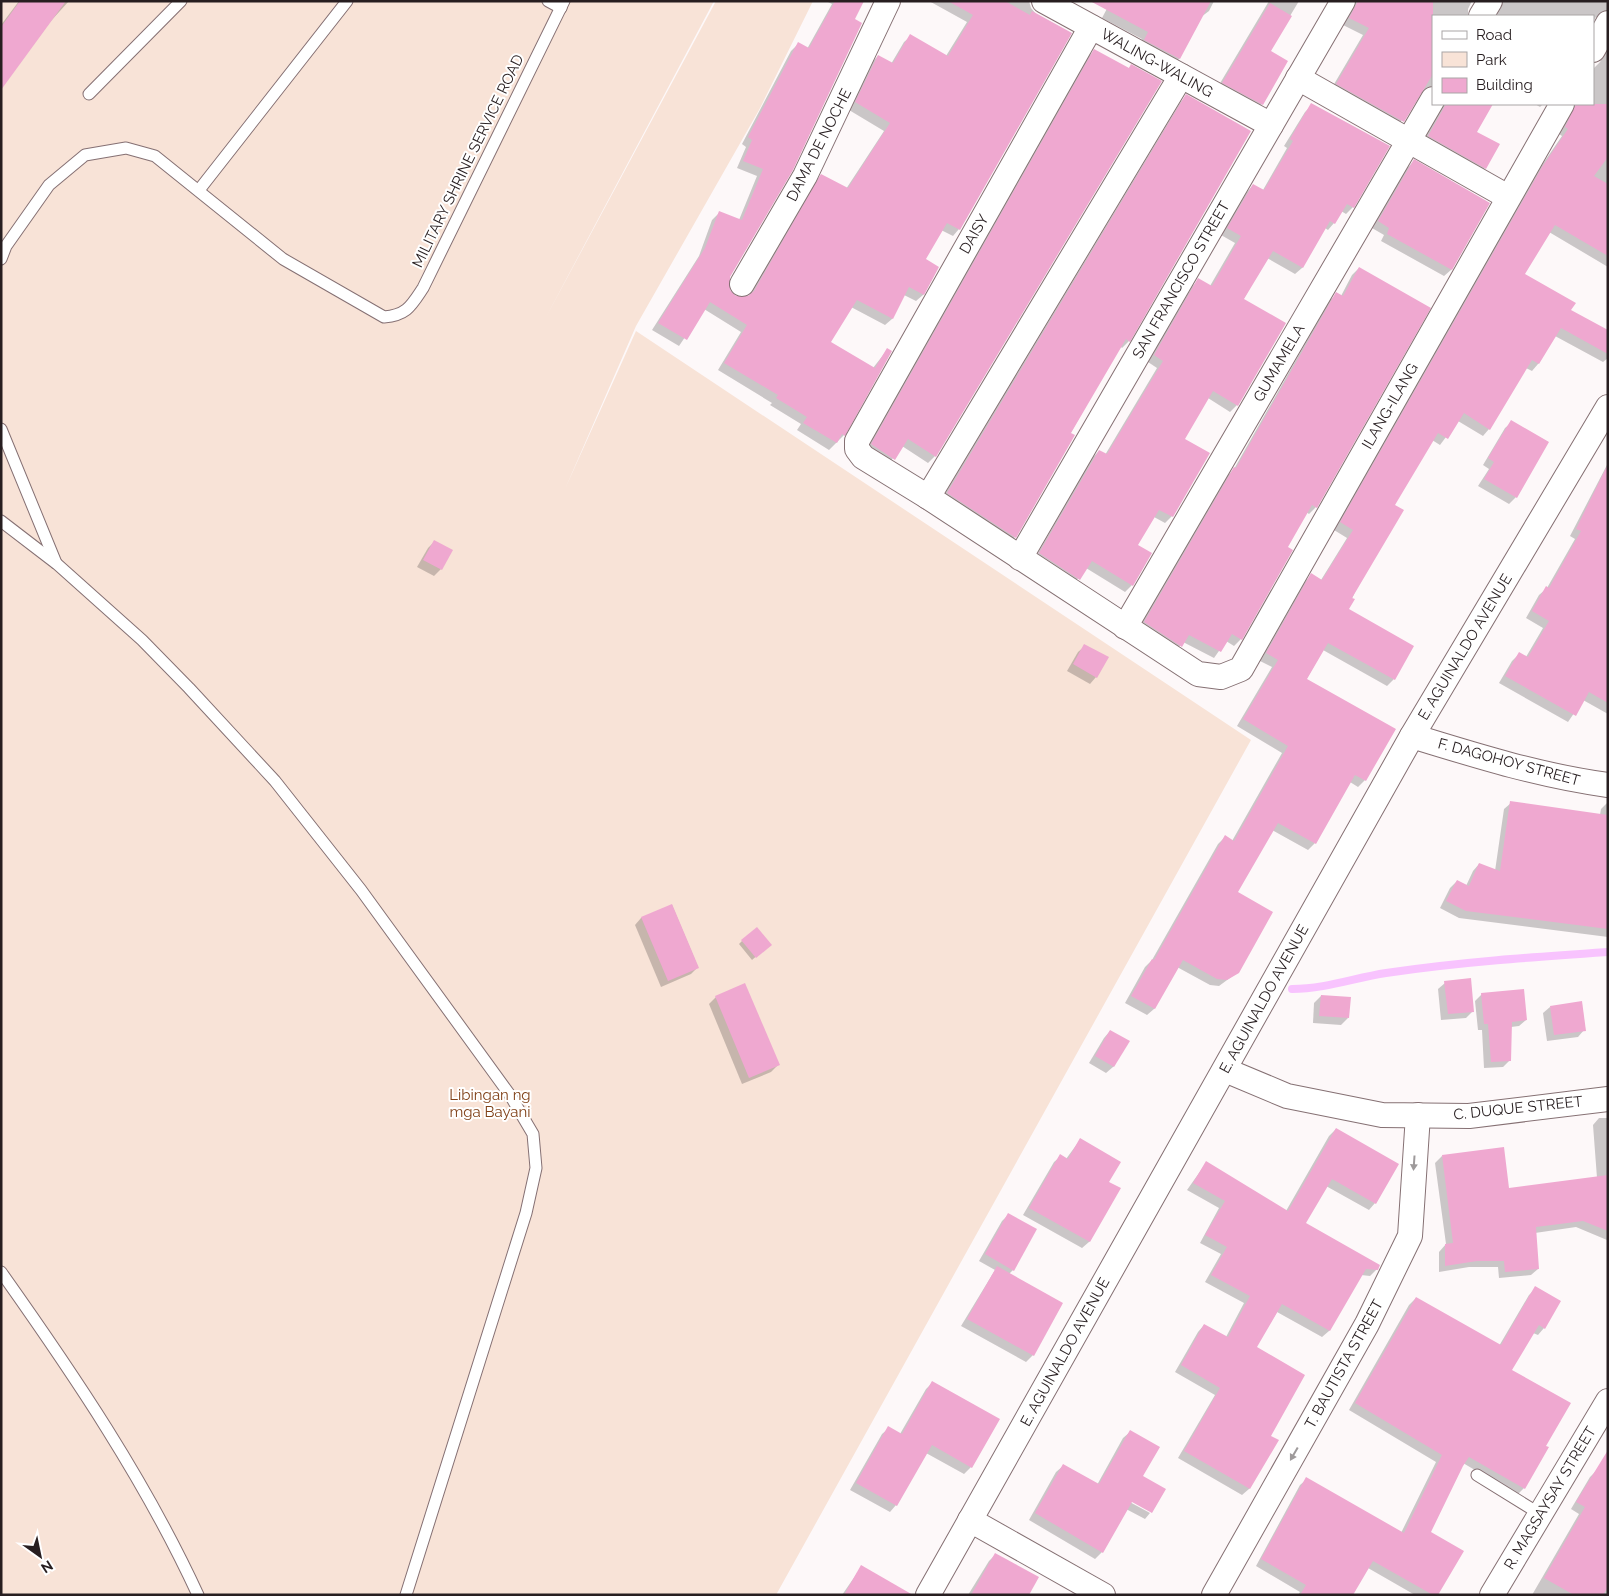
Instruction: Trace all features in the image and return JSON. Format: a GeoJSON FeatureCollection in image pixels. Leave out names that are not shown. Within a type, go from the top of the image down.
{"type":"FeatureCollection","features":[{"type":"Feature","properties":{"kind":"street","name":"DAMA DE NOCHE"},"geometry":{"type":"LineString","coordinates":[[742,284],[805,176],[888,1]]}},
{"type":"Feature","properties":{"kind":"street","name":"WALING-WALING"},"geometry":{"type":"LineString","coordinates":[[1044,1],[1271,125]]}},
{"type":"Feature","properties":{"kind":"street"},"geometry":{"type":"LineString","coordinates":[[1482,15],[1490,1]]}},
{"type":"Feature","properties":{"kind":"street","name":"SAN FRANCISCO STREET"},"geometry":{"type":"LineString","coordinates":[[1020,558],[1298,78],[1339,2]]}},
{"type":"Feature","properties":{"kind":"street"},"geometry":{"type":"LineString","coordinates":[[1594,48],[1608,23]]}},
{"type":"Feature","properties":{"kind":"street","name":"DAISY"},"geometry":{"type":"LineString","coordinates":[[928,497],[863,457],[856,449],[856,441],[1091,27]]}},
{"type":"Feature","properties":{"kind":"street"},"geometry":{"type":"LineString","coordinates":[[1125,627],[928,497],[1181,76]]}},
{"type":"Feature","properties":{"kind":"street"},"geometry":{"type":"LineString","coordinates":[[1298,78],[1508,197]]}},
{"type":"Feature","properties":{"kind":"street","name":"GUMAMELA"},"geometry":{"type":"LineString","coordinates":[[1125,627],[1432,101]]}},
{"type":"Feature","properties":{"kind":"street","name":"ILANG-ILANG"},"geometry":{"type":"LineString","coordinates":[[1125,627],[1198,674],[1221,677],[1241,669],[1561,105]]}},
{"type":"Feature","properties":{"kind":"street","name":"E. AGUINALDO AVENUE"},"geometry":{"type":"LineString","coordinates":[[928,1595],[1412,736],[1608,407]]}},
{"type":"Feature","properties":{"kind":"street","name":"F. DAGOHOY STREET"},"geometry":{"type":"LineString","coordinates":[[1412,736],[1500,763],[1570,780],[1608,785]]}},
{"type":"Feature","properties":{"kind":"street","name":"C. DUQUE STREET"},"geometry":{"type":"LineString","coordinates":[[1225,1070],[1287,1096],[1382,1115],[1469,1116],[1608,1099]]}},
{"type":"Feature","properties":{"kind":"street","name":"T. BAUTISTA STREET"},"geometry":{"type":"LineString","coordinates":[[1214,1595],[1367,1324],[1410,1236],[1418,1115]]}},
{"type":"Feature","properties":{"kind":"street","name":"R. MAGSAYSAY STREET"},"geometry":{"type":"LineString","coordinates":[[1492,1595],[1608,1401]]}},
{"type":"Feature","properties":{"kind":"street"},"geometry":{"type":"LineString","coordinates":[[970,1520],[1103,1595]]}},
{"type":"Feature","properties":{"kind":"lane"},"geometry":{"type":"LineString","coordinates":[[89,94],[181,1]]}},
{"type":"Feature","properties":{"kind":"lane"},"geometry":{"type":"LineString","coordinates":[[1,259],[3,248],[49,185],[85,155],[126,148],[155,156],[199,190],[347,1]]}},
{"type":"Feature","properties":{"kind":"lane"},"geometry":{"type":"LineString","coordinates":[[548,1],[562,5]]}},
{"type":"Feature","properties":{"kind":"lane","name":"MILITARY SHRINE SERVICE ROAD"},"geometry":{"type":"LineString","coordinates":[[199,190],[283,258],[384,317],[397,316],[408,310],[423,288],[562,5]]}},
{"type":"Feature","properties":{"kind":"lane"},"geometry":{"type":"LineString","coordinates":[[1,429],[57,564]]}},
{"type":"Feature","properties":{"kind":"lane"},"geometry":{"type":"LineString","coordinates":[[1,521],[57,564],[142,640],[275,781],[372,905],[510,1095],[533,1134],[536,1168],[526,1212],[406,1595]]}},
{"type":"Feature","properties":{"kind":"lane"},"geometry":{"type":"LineString","coordinates":[[1,1272],[113,1436],[182,1560],[198,1595]]}},
{"type":"Feature","properties":{"kind":"lane"},"geometry":{"type":"LineString","coordinates":[[1477,1475],[1540,1514]]}},
{"type":"Feature","properties":{"kind":"green space","name":"Libingan ng mga Bayani"},"geometry":{"type":"Polygon","coordinates":[[[1,1],[714,1],[545,319],[716,1],[813,1],[759,110],[636,326],[565,489],[636,331],[1251,740],[776,1595],[1,1595],[1,1]]]}},
{"type":"Feature","properties":{"kind":"building"},"geometry":{"type":"Polygon","coordinates":[[[20,1],[66,1],[1,90],[1,27],[20,1]]]}},
{"type":"Feature","properties":{"kind":"building"},"geometry":{"type":"Polygon","coordinates":[[[835,1],[864,1],[855,19],[862,23],[793,170],[730,277],[730,290],[736,296],[748,296],[754,291],[821,174],[848,188],[890,123],[855,102],[878,55],[893,63],[910,34],[948,56],[973,15],[948,1],[1005,1],[1030,15],[1032,11],[1072,33],[960,230],[947,223],[926,259],[939,267],[924,295],[909,287],[893,319],[857,300],[831,342],[875,368],[887,348],[892,351],[845,436],[842,434],[837,443],[803,423],[807,417],[776,398],[778,395],[724,363],[747,325],[710,302],[687,340],[658,323],[705,248],[719,211],[742,220],[763,169],[743,161],[752,140],[748,137],[798,42],[809,48],[835,1]]]}},
{"type":"Feature","properties":{"kind":"building"},"geometry":{"type":"Polygon","coordinates":[[[1090,1],[1211,1],[1180,59],[1144,40],[1148,32],[1090,1]]]}},
{"type":"Feature","properties":{"kind":"building"},"geometry":{"type":"Polygon","coordinates":[[[1358,1],[1433,1],[1432,76],[1404,122],[1336,84],[1369,28],[1349,18],[1358,1]]]}},
{"type":"Feature","properties":{"kind":"building"},"geometry":{"type":"Polygon","coordinates":[[[1270,3],[1292,16],[1271,51],[1288,61],[1263,105],[1222,83],[1270,3]]]}},
{"type":"Feature","properties":{"kind":"building"},"geometry":{"type":"Polygon","coordinates":[[[1094,49],[1129,68],[1131,64],[1162,81],[936,457],[908,439],[895,460],[871,444],[1094,49]]]}},
{"type":"Feature","properties":{"kind":"building"},"geometry":{"type":"Polygon","coordinates":[[[1186,94],[1251,131],[1130,342],[1126,339],[1071,433],[1075,435],[1016,538],[947,493],[1186,94]]]}},
{"type":"Feature","properties":{"kind":"building"},"geometry":{"type":"Polygon","coordinates":[[[1311,103],[1390,146],[1354,208],[1347,204],[1335,224],[1330,221],[1303,268],[1273,251],[1244,299],[1286,323],[1238,406],[1213,391],[1185,439],[1210,453],[1173,517],[1159,510],[1138,545],[1152,553],[1133,586],[1092,561],[1080,580],[1039,553],[1099,450],[1107,454],[1163,361],[1154,355],[1198,278],[1212,286],[1241,236],[1227,228],[1253,184],[1264,190],[1293,141],[1290,139],[1311,103]]]}},
{"type":"Feature","properties":{"kind":"building"},"geometry":{"type":"Polygon","coordinates":[[[1608,104],[1608,157],[1594,176],[1608,184],[1608,256],[1555,225],[1525,274],[1576,303],[1571,310],[1608,330],[1608,354],[1561,328],[1539,364],[1532,360],[1490,430],[1464,413],[1448,439],[1438,433],[1395,505],[1404,510],[1352,598],[1355,599],[1349,609],[1414,646],[1395,680],[1328,643],[1307,679],[1396,729],[1366,781],[1355,775],[1316,844],[1278,823],[1238,892],[1273,912],[1239,973],[1227,980],[1217,979],[1183,960],[1155,1009],[1131,996],[1152,959],[1154,960],[1225,835],[1234,841],[1288,746],[1243,719],[1278,660],[1266,653],[1311,573],[1322,580],[1353,530],[1340,522],[1542,167],[1568,129],[1565,127],[1576,105],[1608,104]]]}},
{"type":"Feature","properties":{"kind":"building"},"geometry":{"type":"Polygon","coordinates":[[[1445,105],[1492,105],[1477,132],[1500,144],[1486,169],[1428,136],[1445,105]]]}},
{"type":"Feature","properties":{"kind":"building"},"geometry":{"type":"Polygon","coordinates":[[[1414,159],[1490,203],[1452,270],[1387,234],[1389,228],[1378,221],[1414,159]]]}},
{"type":"Feature","properties":{"kind":"building"},"geometry":{"type":"Polygon","coordinates":[[[1359,267],[1431,308],[1317,508],[1312,505],[1288,547],[1293,550],[1242,640],[1232,634],[1221,652],[1189,635],[1182,647],[1144,622],[1234,467],[1236,468],[1336,292],[1343,296],[1359,267]]]}},
{"type":"Feature","properties":{"kind":"building"},"geometry":{"type":"Polygon","coordinates":[[[1511,420],[1549,442],[1517,498],[1484,479],[1494,462],[1488,458],[1511,420]]]}},
{"type":"Feature","properties":{"kind":"building"},"geometry":{"type":"Polygon","coordinates":[[[1608,464],[1608,703],[1589,692],[1576,716],[1505,676],[1519,652],[1528,657],[1549,621],[1532,611],[1546,586],[1549,588],[1581,531],[1576,529],[1608,464]]]}},
{"type":"Feature","properties":{"kind":"building"},"geometry":{"type":"Polygon","coordinates":[[[434,540],[453,550],[442,570],[423,560],[434,540]]]}},
{"type":"Feature","properties":{"kind":"building"},"geometry":{"type":"Polygon","coordinates":[[[1084,644],[1109,657],[1097,678],[1073,664],[1084,644]]]}},
{"type":"Feature","properties":{"kind":"building"},"geometry":{"type":"Polygon","coordinates":[[[1510,801],[1608,815],[1608,929],[1466,911],[1446,901],[1457,880],[1469,886],[1479,863],[1500,871],[1510,801]]]}},
{"type":"Feature","properties":{"kind":"building"},"geometry":{"type":"Polygon","coordinates":[[[672,904],[699,968],[668,981],[641,917],[672,904]]]}},
{"type":"Feature","properties":{"kind":"building"},"geometry":{"type":"Polygon","coordinates":[[[757,927],[772,945],[756,958],[741,940],[757,927]]]}},
{"type":"Feature","properties":{"kind":"building"},"geometry":{"type":"Polygon","coordinates":[[[1471,978],[1474,1012],[1448,1014],[1444,981],[1471,978]]]}},
{"type":"Feature","properties":{"kind":"building"},"geometry":{"type":"Polygon","coordinates":[[[745,983],[780,1065],[749,1078],[715,996],[745,983]]]}},
{"type":"Feature","properties":{"kind":"building"},"geometry":{"type":"Polygon","coordinates":[[[1524,989],[1527,1020],[1512,1022],[1511,1061],[1491,1062],[1488,1024],[1484,1024],[1481,993],[1524,989]]]}},
{"type":"Feature","properties":{"kind":"building"},"geometry":{"type":"Polygon","coordinates":[[[1321,995],[1351,997],[1349,1018],[1319,1016],[1321,995]]]}},
{"type":"Feature","properties":{"kind":"building"},"geometry":{"type":"Polygon","coordinates":[[[1582,1001],[1586,1031],[1554,1035],[1550,1006],[1582,1001]]]}},
{"type":"Feature","properties":{"kind":"building"},"geometry":{"type":"Polygon","coordinates":[[[1110,1030],[1130,1041],[1114,1067],[1095,1056],[1110,1030]]]}},
{"type":"Feature","properties":{"kind":"building"},"geometry":{"type":"Polygon","coordinates":[[[1336,1128],[1399,1164],[1376,1204],[1332,1179],[1306,1223],[1380,1265],[1378,1270],[1366,1269],[1330,1331],[1282,1304],[1257,1347],[1305,1375],[1271,1436],[1279,1440],[1250,1489],[1184,1451],[1220,1388],[1181,1365],[1204,1324],[1228,1337],[1250,1296],[1211,1275],[1227,1247],[1205,1235],[1225,1201],[1193,1183],[1206,1161],[1288,1211],[1336,1128]]]}},
{"type":"Feature","properties":{"kind":"building"},"geometry":{"type":"Polygon","coordinates":[[[1080,1138],[1121,1162],[1109,1182],[1121,1188],[1090,1242],[1029,1208],[1060,1154],[1068,1159],[1080,1138]]]}},
{"type":"Feature","properties":{"kind":"building"},"geometry":{"type":"Polygon","coordinates":[[[1504,1147],[1509,1188],[1608,1175],[1608,1231],[1583,1221],[1536,1227],[1539,1269],[1505,1272],[1504,1261],[1477,1261],[1445,1266],[1445,1244],[1453,1243],[1442,1155],[1504,1147]]]}},
{"type":"Feature","properties":{"kind":"building"},"geometry":{"type":"Polygon","coordinates":[[[1008,1213],[1037,1229],[1014,1271],[985,1254],[1008,1213]]]}},
{"type":"Feature","properties":{"kind":"building"},"geometry":{"type":"Polygon","coordinates":[[[997,1266],[1063,1303],[1034,1356],[967,1319],[997,1266]]]}},
{"type":"Feature","properties":{"kind":"building"},"geometry":{"type":"Polygon","coordinates":[[[1535,1286],[1561,1301],[1545,1329],[1539,1325],[1512,1370],[1571,1403],[1546,1446],[1549,1447],[1525,1489],[1469,1457],[1431,1532],[1464,1551],[1438,1595],[1433,1595],[1373,1561],[1353,1595],[1300,1595],[1306,1585],[1261,1559],[1306,1477],[1404,1533],[1442,1455],[1355,1403],[1416,1297],[1501,1345],[1535,1286]]]}},
{"type":"Feature","properties":{"kind":"building"},"geometry":{"type":"Polygon","coordinates":[[[932,1381],[1000,1419],[972,1468],[932,1445],[897,1506],[856,1483],[888,1426],[902,1434],[932,1381]]]}},
{"type":"Feature","properties":{"kind":"building"},"geometry":{"type":"Polygon","coordinates":[[[1130,1430],[1160,1447],[1143,1476],[1166,1489],[1152,1513],[1132,1502],[1103,1553],[1035,1513],[1063,1464],[1099,1484],[1130,1430]]]}},
{"type":"Feature","properties":{"kind":"building"},"geometry":{"type":"Polygon","coordinates":[[[1608,1450],[1608,1587],[1603,1595],[1574,1595],[1544,1578],[1585,1507],[1576,1502],[1608,1450]]]}},
{"type":"Feature","properties":{"kind":"building"},"geometry":{"type":"Polygon","coordinates":[[[995,1553],[1039,1577],[1029,1595],[971,1595],[995,1553]]]}},
{"type":"Feature","properties":{"kind":"building"},"geometry":{"type":"Polygon","coordinates":[[[861,1565],[913,1595],[844,1595],[861,1565]]]}},
{"type":"Feature","properties":{"kind":"waterway"},"geometry":{"type":"LineString","coordinates":[[1292,989],[1304,989],[1386,973],[1441,966],[1608,952]]}}]}
